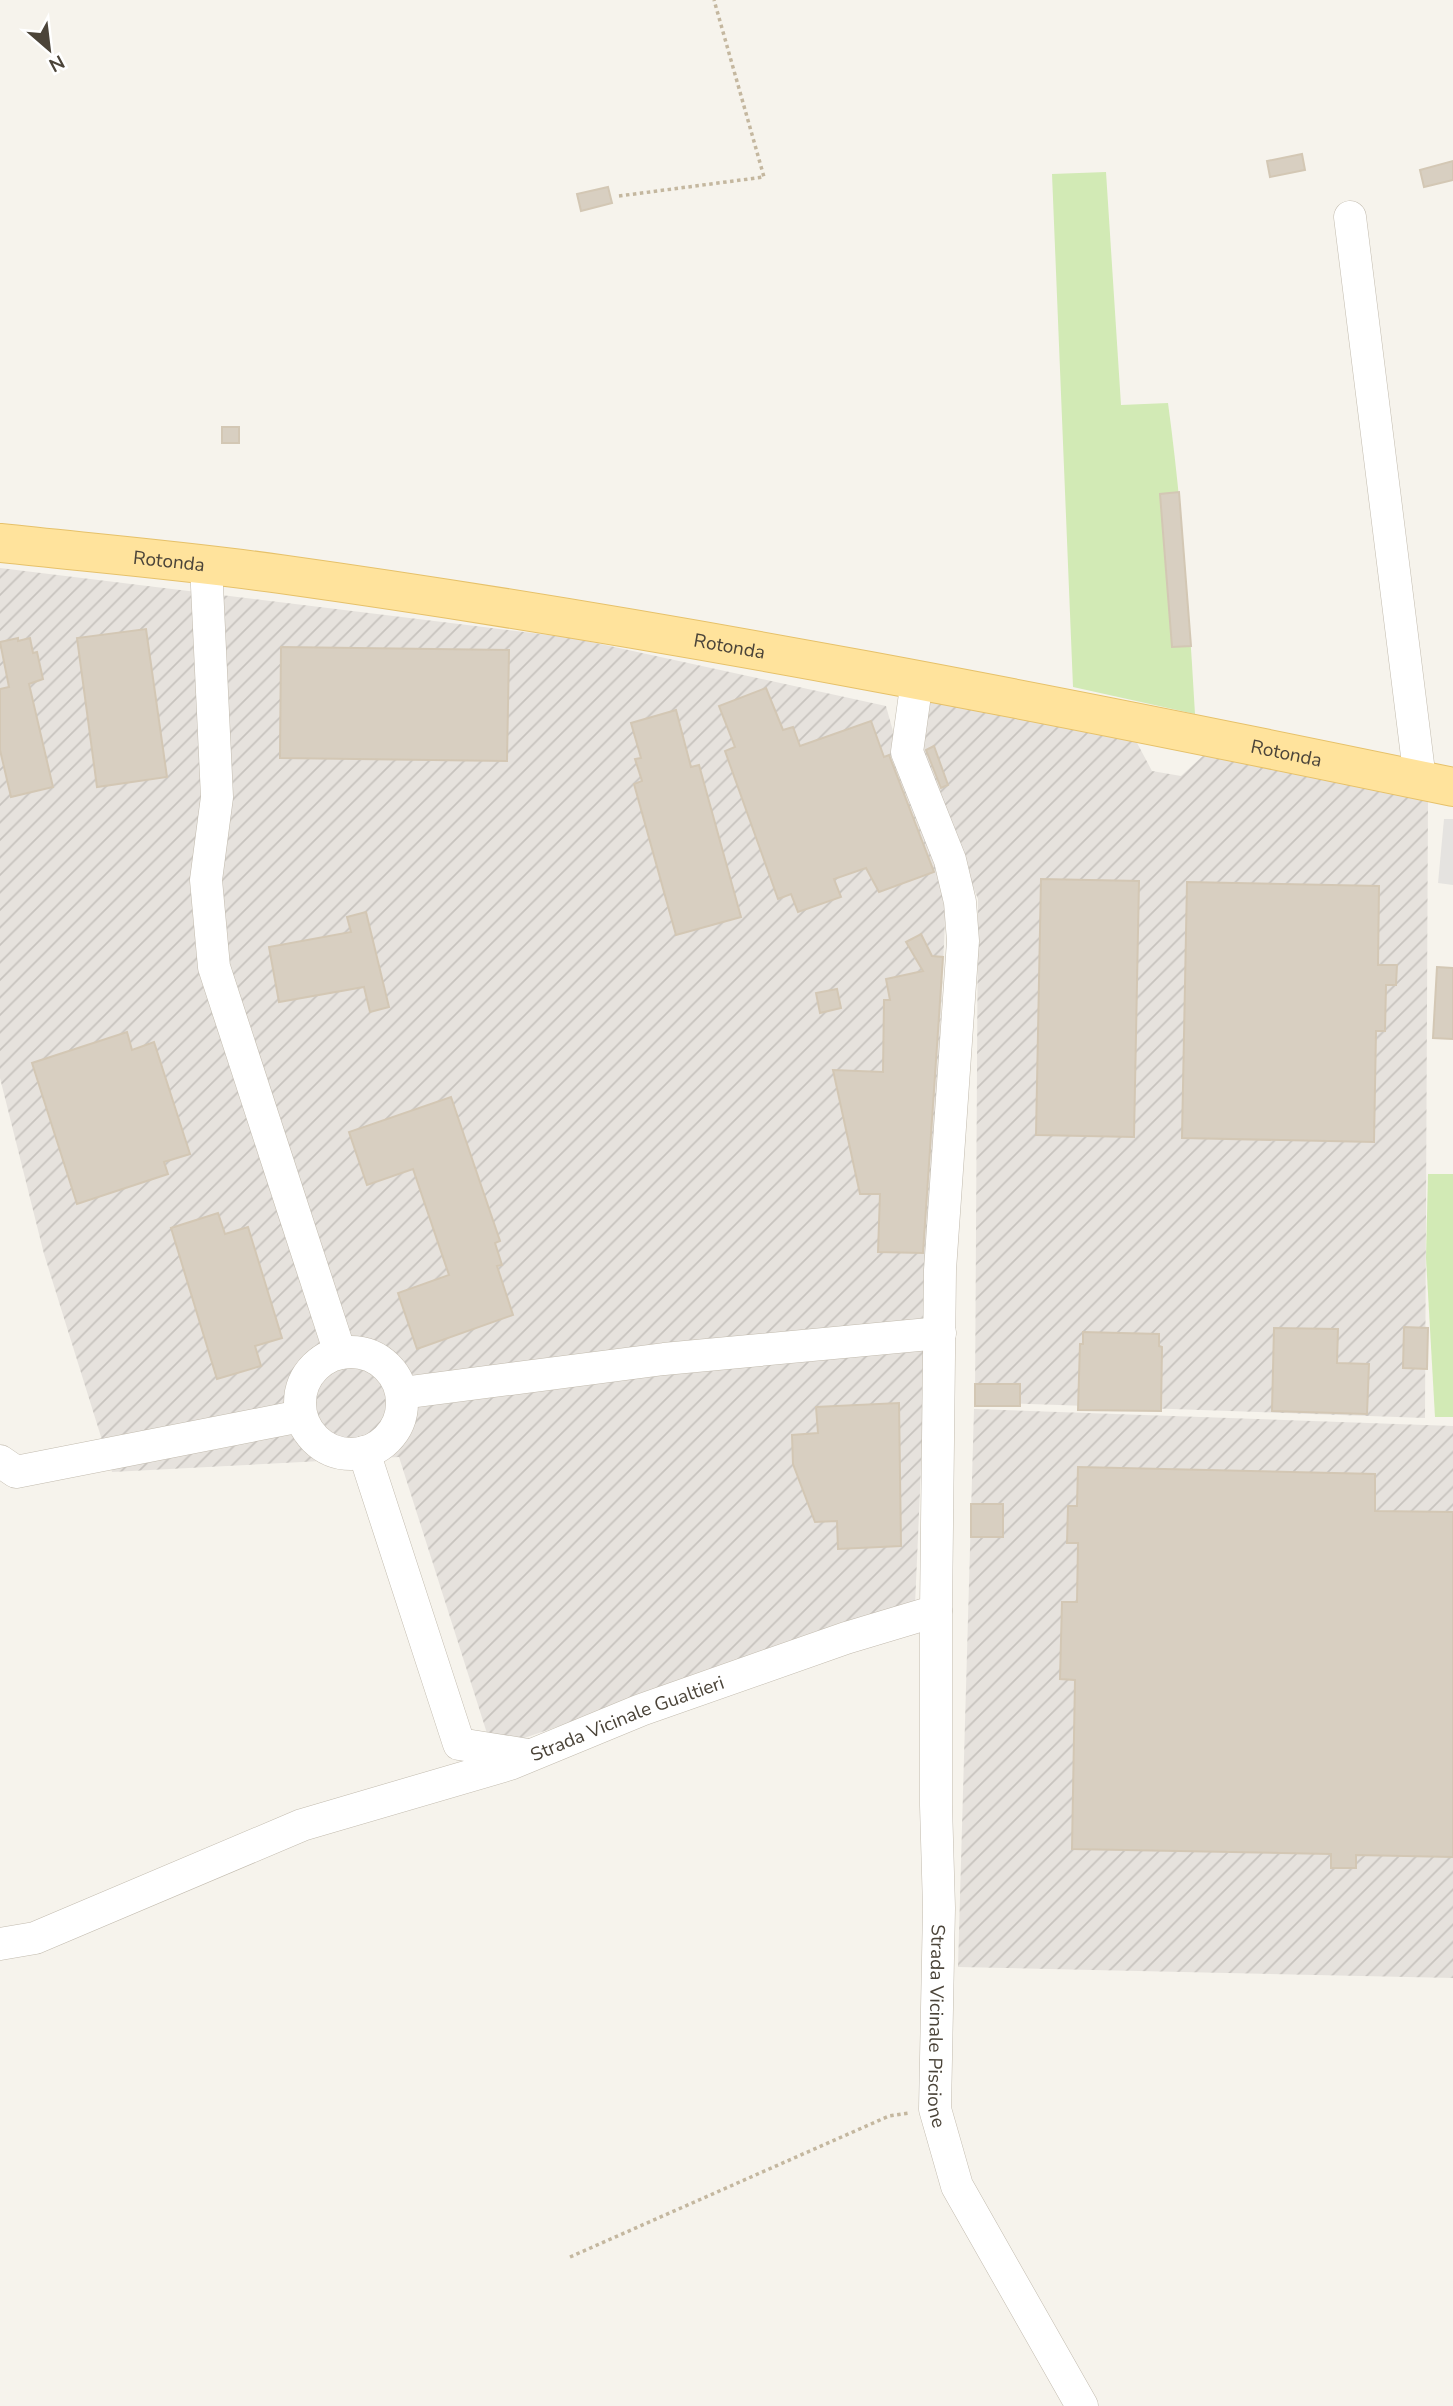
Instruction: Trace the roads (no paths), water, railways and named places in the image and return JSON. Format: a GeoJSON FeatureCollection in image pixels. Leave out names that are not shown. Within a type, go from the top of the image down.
{"type":"FeatureCollection","features":[{"type":"Feature","properties":{"kind":"main road","name":"Rotonda"},"geometry":{"type":"LineString","coordinates":[[0,542],[276,573],[547,614],[917,680],[1436,784]]}},
{"type":"Feature","properties":{"kind":"street"},"geometry":{"type":"LineString","coordinates":[[1350,217],[1436,784]]}},
{"type":"Feature","properties":{"kind":"street"},"geometry":{"type":"LineString","coordinates":[[206,565],[217,797],[206,880],[214,967],[340,1353]]}},
{"type":"Feature","properties":{"kind":"street"},"geometry":{"type":"LineString","coordinates":[[917,680],[907,752],[950,860],[960,902],[963,941],[940,1270],[936,1611]]}},
{"type":"Feature","properties":{"kind":"street"},"geometry":{"type":"LineString","coordinates":[[402,1393],[664,1359],[940,1333]]}},
{"type":"Feature","properties":{"kind":"street"},"geometry":{"type":"LineString","coordinates":[[356,1351],[372,1355],[386,1364],[397,1377],[403,1410],[397,1427],[387,1441],[372,1451],[354,1455],[321,1445],[309,1433],[301,1416],[302,1392],[312,1369],[324,1359],[340,1353],[356,1351]]}},
{"type":"Feature","properties":{"kind":"street"},"geometry":{"type":"LineString","coordinates":[[0,1461],[16,1472],[301,1416]]}},
{"type":"Feature","properties":{"kind":"street"},"geometry":{"type":"LineString","coordinates":[[363,1452],[459,1744],[531,1756]]}},
{"type":"Feature","properties":{"kind":"street","name":"Strada Vicinale Gualtieri"},"geometry":{"type":"LineString","coordinates":[[0,1944],[36,1938],[302,1825],[510,1764],[641,1710],[846,1638],[936,1611]]}},
{"type":"Feature","properties":{"kind":"street","name":"Strada Vicinale Piscione"},"geometry":{"type":"LineString","coordinates":[[936,1611],[939,1908],[935,2109],[957,2186],[1082,2406]]}}]}
